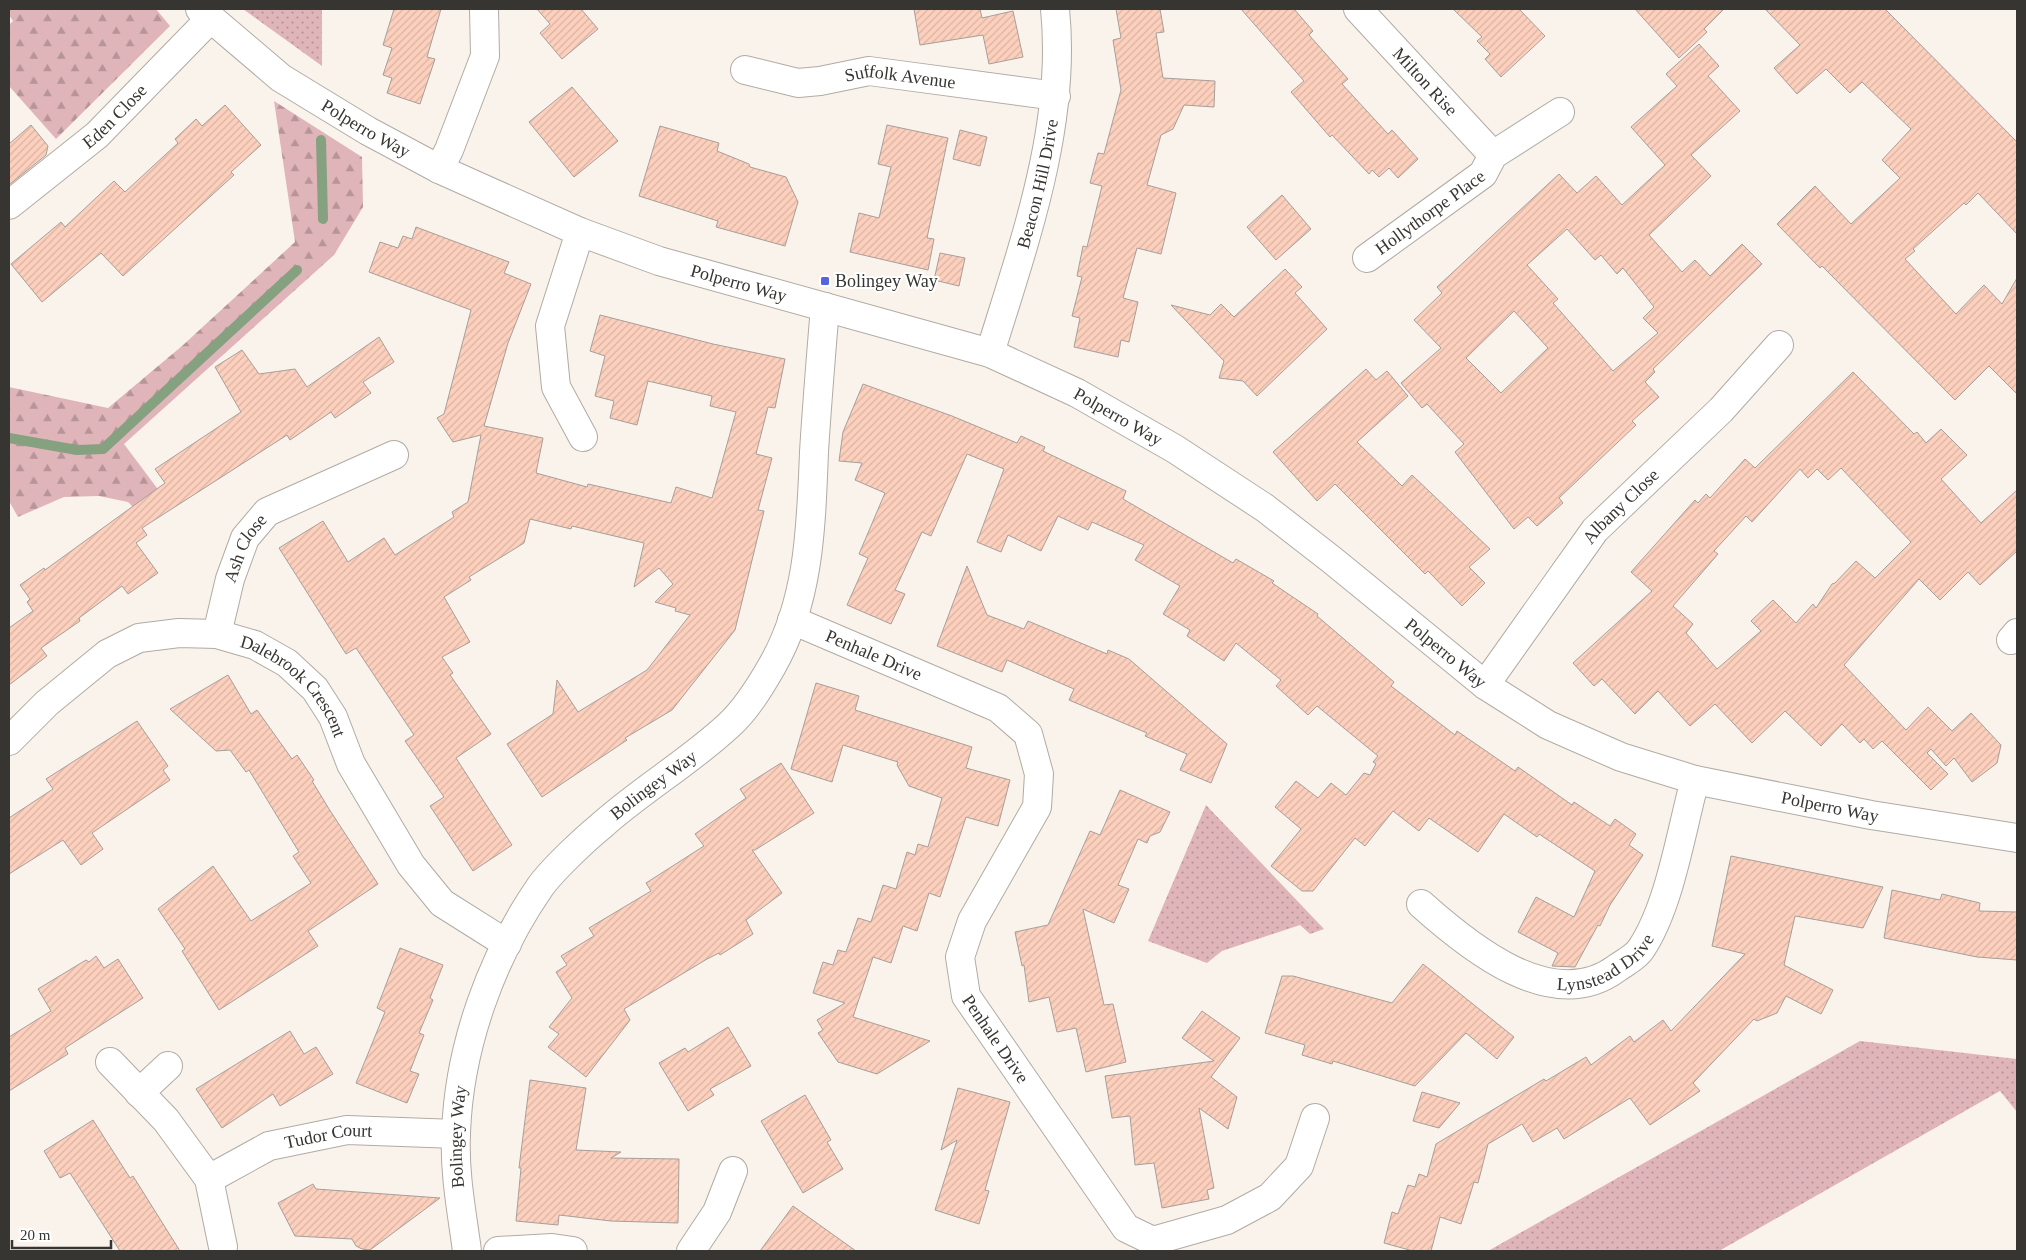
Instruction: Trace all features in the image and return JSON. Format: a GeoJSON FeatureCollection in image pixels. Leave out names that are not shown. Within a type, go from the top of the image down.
{"type":"FeatureCollection","features":[{"type":"Feature","properties":{"kind":"street"},"geometry":{"type":"LineString","coordinates":[[439,169],[449,150],[485,56],[484,9]]}},
{"type":"Feature","properties":{"kind":"street","name":"Beacon Hill Drive"},"geometry":{"type":"LineString","coordinates":[[990,353],[1021,251],[1040,179],[1056,96],[1057,27],[1055,9]]}},
{"type":"Feature","properties":{"kind":"street","name":"Milton Rise"},"geometry":{"type":"LineString","coordinates":[[1358,9],[1492,155]]}},
{"type":"Feature","properties":{"kind":"street","name":"Polperro Way"},"geometry":{"type":"LineString","coordinates":[[205,14],[281,78],[318,102],[439,169],[580,232],[659,261],[990,353],[1077,393],[1175,449],[1265,508],[1485,685],[1548,726],[1621,757],[1694,780],[1881,816],[2017,838]]}},
{"type":"Feature","properties":{"kind":"street","name":"Eden Close"},"geometry":{"type":"LineString","coordinates":[[9,205],[97,134],[205,14]]}},
{"type":"Feature","properties":{"kind":"street","name":"Suffolk Avenue"},"geometry":{"type":"LineString","coordinates":[[745,70],[798,83],[820,81],[869,71],[1056,96]]}},
{"type":"Feature","properties":{"kind":"street","name":"Hollythorpe Place"},"geometry":{"type":"LineString","coordinates":[[1367,258],[1483,174],[1492,155],[1560,112]]}},
{"type":"Feature","properties":{"kind":"street"},"geometry":{"type":"LineString","coordinates":[[580,232],[550,326],[556,387],[583,437]]}},
{"type":"Feature","properties":{"kind":"street","name":"Bolingey Way"},"geometry":{"type":"LineString","coordinates":[[467,1251],[457,1177],[456,1134],[461,1085],[471,1039],[485,992],[507,944],[542,886],[600,826],[729,726],[754,696],[774,663],[792,620],[803,585],[812,526],[814,450],[825,307]]}},
{"type":"Feature","properties":{"kind":"street","name":"Albany Close"},"geometry":{"type":"LineString","coordinates":[[1485,685],[1595,530],[1721,410],[1779,345]]}},
{"type":"Feature","properties":{"kind":"street","name":"Ash Close"},"geometry":{"type":"LineString","coordinates":[[217,634],[230,579],[245,538],[267,512],[394,455]]}},
{"type":"Feature","properties":{"kind":"street","name":"Penhale Drive"},"geometry":{"type":"LineString","coordinates":[[792,620],[998,708],[1028,734],[1039,774],[1037,807],[972,921],[960,958],[966,996],[1126,1228],[1153,1241],[1227,1220],[1270,1197],[1299,1166],[1315,1118]]}},
{"type":"Feature","properties":{"kind":"street","name":"Dalebrook Crescent"},"geometry":{"type":"LineString","coordinates":[[9,742],[48,703],[107,654],[139,638],[179,633],[217,634],[255,645],[287,663],[316,689],[333,717],[351,764],[411,865],[442,903],[507,944]]}},
{"type":"Feature","properties":{"kind":"street","name":"Lynstead Drive"},"geometry":{"type":"LineString","coordinates":[[1421,904],[1456,935],[1526,977],[1559,986],[1603,979],[1640,951],[1660,912],[1694,780]]}},
{"type":"Feature","properties":{"kind":"street"},"geometry":{"type":"LineString","coordinates":[[110,1062],[166,1120],[210,1179],[223,1247]]}},
{"type":"Feature","properties":{"kind":"street"},"geometry":{"type":"LineString","coordinates":[[139,1093],[168,1066]]}},
{"type":"Feature","properties":{"kind":"street","name":"Tudor Court"},"geometry":{"type":"LineString","coordinates":[[210,1179],[269,1146],[347,1130],[456,1134]]}},
{"type":"Feature","properties":{"kind":"street"},"geometry":{"type":"LineString","coordinates":[[691,1251],[716,1212],[733,1171]]}},
{"type":"Feature","properties":{"kind":"street"},"geometry":{"type":"LineString","coordinates":[[498,1251],[552,1248],[573,1251]]}},
{"type":"Feature","properties":{"kind":"green space"},"geometry":{"type":"Polygon","coordinates":[[[9,9],[156,9],[170,26],[56,139],[9,86],[9,25],[13,21],[9,15],[9,9]]]}},
{"type":"Feature","properties":{"kind":"green space"},"geometry":{"type":"Polygon","coordinates":[[[243,9],[322,10],[322,66],[243,9]]]}},
{"type":"Feature","properties":{"kind":"green space"},"geometry":{"type":"Polygon","coordinates":[[[274,101],[362,157],[363,207],[334,255],[124,444],[169,504],[147,521],[128,502],[99,496],[64,497],[18,517],[9,501],[9,387],[108,408],[182,346],[295,242],[274,101]]]}},
{"type":"Feature","properties":{"kind":"green space"},"geometry":{"type":"Polygon","coordinates":[[[1206,805],[1324,929],[1310,934],[1300,925],[1222,951],[1207,963],[1148,941],[1206,805]]]}},
{"type":"Feature","properties":{"kind":"green space"},"geometry":{"type":"Polygon","coordinates":[[[1860,1041],[2017,1059],[2017,1112],[2000,1091],[1719,1251],[1488,1251],[1860,1041]]]}},
{"type":"Feature","properties":{"kind":"building"},"geometry":{"type":"Polygon","coordinates":[[[394,9],[441,9],[427,57],[435,59],[420,104],[387,93],[392,78],[383,75],[392,48],[383,45],[394,9]]]}},
{"type":"Feature","properties":{"kind":"building"},"geometry":{"type":"Polygon","coordinates":[[[537,9],[581,9],[598,29],[562,59],[540,33],[550,24],[537,9]]]}},
{"type":"Feature","properties":{"kind":"building"},"geometry":{"type":"Polygon","coordinates":[[[914,9],[980,9],[982,18],[1013,11],[1023,57],[989,64],[983,35],[920,45],[914,9]]]}},
{"type":"Feature","properties":{"kind":"building"},"geometry":{"type":"Polygon","coordinates":[[[1116,9],[1160,9],[1164,32],[1156,33],[1163,78],[1215,81],[1214,107],[1184,105],[1173,129],[1161,135],[1147,185],[1176,193],[1161,254],[1137,248],[1123,298],[1138,302],[1129,342],[1121,340],[1118,357],[1074,347],[1080,318],[1072,316],[1082,277],[1077,276],[1083,246],[1087,247],[1102,186],[1090,183],[1098,153],[1104,154],[1121,90],[1113,40],[1121,38],[1116,9]]]}},
{"type":"Feature","properties":{"kind":"building"},"geometry":{"type":"Polygon","coordinates":[[[1241,9],[1294,9],[1313,31],[1309,35],[1348,79],[1342,84],[1388,134],[1392,130],[1418,159],[1398,178],[1389,168],[1379,177],[1372,170],[1369,174],[1332,135],[1330,137],[1291,92],[1304,81],[1241,9]]]}},
{"type":"Feature","properties":{"kind":"building"},"geometry":{"type":"Polygon","coordinates":[[[1453,9],[1519,9],[1545,36],[1501,77],[1485,59],[1490,54],[1477,41],[1482,37],[1453,9]]]}},
{"type":"Feature","properties":{"kind":"building"},"geometry":{"type":"Polygon","coordinates":[[[1635,9],[1724,9],[1704,29],[1707,32],[1679,58],[1635,9]]]}},
{"type":"Feature","properties":{"kind":"building"},"geometry":{"type":"Polygon","coordinates":[[[1765,9],[1885,9],[2017,142],[2017,234],[1978,193],[1966,205],[1964,203],[1913,249],[1915,251],[1905,259],[1956,314],[1984,285],[2002,304],[2017,278],[2017,394],[1989,366],[1955,400],[1822,266],[1820,268],[1777,224],[1815,186],[1851,224],[1900,178],[1882,160],[1911,129],[1862,82],[1850,93],[1826,69],[1797,94],[1774,68],[1800,45],[1765,9]]]}},
{"type":"Feature","properties":{"kind":"building"},"geometry":{"type":"Polygon","coordinates":[[[1699,44],[1719,66],[1708,76],[1740,111],[1691,155],[1711,176],[1649,235],[1682,272],[1695,260],[1710,276],[1742,244],[1762,264],[1653,369],[1655,372],[1645,382],[1659,397],[1632,421],[1636,425],[1559,498],[1563,503],[1537,526],[1528,517],[1514,529],[1455,452],[1464,444],[1427,404],[1422,408],[1401,383],[1441,348],[1414,320],[1442,293],[1437,287],[1559,174],[1577,193],[1596,176],[1622,205],[1665,165],[1631,127],[1677,86],[1666,74],[1699,44]],[[1567,229],[1527,265],[1558,299],[1553,303],[1613,371],[1658,333],[1643,318],[1654,307],[1623,268],[1617,274],[1601,255],[1595,260],[1567,229]],[[1514,311],[1466,358],[1501,393],[1548,348],[1514,311]]]}},
{"type":"Feature","properties":{"kind":"building"},"geometry":{"type":"Polygon","coordinates":[[[572,87],[618,141],[574,177],[529,122],[572,87]]]}},
{"type":"Feature","properties":{"kind":"building"},"geometry":{"type":"Polygon","coordinates":[[[225,105],[261,145],[231,172],[234,175],[123,276],[101,253],[42,302],[11,264],[61,222],[65,227],[114,181],[125,192],[178,143],[175,139],[196,119],[202,126],[225,105]]]}},
{"type":"Feature","properties":{"kind":"building"},"geometry":{"type":"Polygon","coordinates":[[[31,125],[48,146],[46,155],[9,185],[9,144],[31,125]]]}},
{"type":"Feature","properties":{"kind":"building"},"geometry":{"type":"Polygon","coordinates":[[[887,125],[948,138],[927,238],[934,239],[928,270],[850,252],[859,213],[879,218],[891,167],[878,164],[887,125]]]}},
{"type":"Feature","properties":{"kind":"building"},"geometry":{"type":"Polygon","coordinates":[[[660,126],[719,143],[717,151],[749,164],[750,167],[786,177],[798,202],[785,246],[716,227],[718,221],[639,196],[660,126]]]}},
{"type":"Feature","properties":{"kind":"building"},"geometry":{"type":"Polygon","coordinates":[[[960,130],[987,137],[980,166],[953,159],[960,130]]]}},
{"type":"Feature","properties":{"kind":"building"},"geometry":{"type":"Polygon","coordinates":[[[1282,195],[1311,229],[1276,260],[1247,227],[1282,195]]]}},
{"type":"Feature","properties":{"kind":"building"},"geometry":{"type":"Polygon","coordinates":[[[416,227],[509,262],[504,273],[531,284],[508,343],[484,426],[543,438],[536,473],[587,487],[588,484],[671,503],[676,487],[712,498],[736,412],[710,406],[712,396],[648,381],[637,425],[610,418],[614,401],[595,396],[605,356],[590,351],[600,315],[713,344],[785,359],[775,408],[768,407],[756,454],[772,458],[758,510],[764,511],[735,630],[672,710],[625,738],[627,740],[542,797],[507,744],[553,714],[557,680],[578,712],[647,670],[690,615],[675,611],[676,608],[655,602],[673,584],[659,568],[634,587],[644,543],[572,526],[571,529],[530,519],[524,543],[469,577],[471,580],[444,597],[470,642],[442,657],[453,673],[450,675],[491,734],[456,758],[512,845],[473,871],[430,806],[444,797],[405,741],[414,735],[356,648],[346,654],[279,548],[323,521],[348,562],[384,538],[395,555],[454,517],[452,512],[468,502],[481,435],[453,442],[437,418],[444,414],[471,310],[369,272],[380,242],[398,248],[403,236],[412,239],[416,227]]]}},
{"type":"Feature","properties":{"kind":"building"},"geometry":{"type":"Polygon","coordinates":[[[940,253],[965,258],[959,286],[934,280],[940,253]]]}},
{"type":"Feature","properties":{"kind":"building"},"geometry":{"type":"Polygon","coordinates":[[[1285,269],[1302,287],[1295,293],[1327,329],[1257,396],[1243,381],[1219,378],[1224,361],[1171,305],[1210,315],[1221,304],[1234,317],[1285,269]]]}},
{"type":"Feature","properties":{"kind":"building"},"geometry":{"type":"Polygon","coordinates":[[[379,337],[394,362],[363,382],[371,393],[335,418],[331,412],[290,440],[287,435],[142,528],[147,535],[136,543],[158,573],[128,594],[122,586],[79,618],[80,621],[41,648],[47,656],[9,685],[9,628],[33,611],[27,602],[30,599],[20,585],[44,568],[45,570],[165,483],[155,469],[241,412],[215,367],[242,350],[259,374],[295,369],[307,387],[379,337]]]}},
{"type":"Feature","properties":{"kind":"building"},"geometry":{"type":"Polygon","coordinates":[[[1366,369],[1376,380],[1387,371],[1408,396],[1357,442],[1402,486],[1412,475],[1490,549],[1469,567],[1485,583],[1462,606],[1428,571],[1425,574],[1335,484],[1317,501],[1273,452],[1366,369]]]}},
{"type":"Feature","properties":{"kind":"building"},"geometry":{"type":"Polygon","coordinates":[[[1853,372],[1914,434],[1917,432],[1926,443],[1941,429],[1967,455],[1941,479],[1981,523],[2017,490],[2017,551],[1980,585],[1968,572],[1940,600],[1919,579],[1844,665],[1906,730],[1928,707],[1952,731],[1971,713],[2001,745],[1997,763],[1972,782],[1954,758],[1946,766],[1931,749],[1927,753],[1948,774],[1931,790],[1882,741],[1873,749],[1864,739],[1860,743],[1842,724],[1821,746],[1785,711],[1752,743],[1715,704],[1690,726],[1658,691],[1635,714],[1602,679],[1594,686],[1573,663],[1652,591],[1631,572],[1695,500],[1698,503],[1706,494],[1710,498],[1745,459],[1755,468],[1853,372]],[[1841,468],[1828,480],[1817,469],[1808,478],[1800,469],[1752,522],[1746,516],[1714,551],[1718,554],[1673,606],[1693,624],[1686,633],[1717,669],[1761,631],[1751,621],[1773,600],[1796,623],[1813,604],[1816,608],[1832,584],[1856,561],[1875,578],[1911,542],[1841,468]]]}},
{"type":"Feature","properties":{"kind":"building"},"geometry":{"type":"Polygon","coordinates":[[[863,384],[952,416],[1017,443],[1021,436],[1045,447],[1043,451],[1126,491],[1123,499],[1233,563],[1236,559],[1274,581],[1272,583],[1318,614],[1317,616],[1394,682],[1391,686],[1455,735],[1457,731],[1515,771],[1518,767],[1572,805],[1574,802],[1610,826],[1615,819],[1636,834],[1629,845],[1643,855],[1610,905],[1600,926],[1598,925],[1575,967],[1552,966],[1558,953],[1518,932],[1536,897],[1574,917],[1595,871],[1539,834],[1537,837],[1504,814],[1478,852],[1429,818],[1419,831],[1393,811],[1365,846],[1355,838],[1313,891],[1302,891],[1271,866],[1301,829],[1275,807],[1296,781],[1318,798],[1331,783],[1346,795],[1364,773],[1370,775],[1376,764],[1373,762],[1378,756],[1317,706],[1308,715],[1276,686],[1281,680],[1236,643],[1224,661],[1187,636],[1190,630],[1163,614],[1180,586],[1135,560],[1144,545],[1092,522],[1088,530],[1058,516],[1041,551],[1008,535],[1001,552],[977,542],[1004,469],[967,454],[931,536],[922,532],[895,590],[905,594],[891,624],[847,605],[868,558],[859,554],[885,493],[855,480],[862,463],[839,461],[843,432],[863,384]]]}},
{"type":"Feature","properties":{"kind":"building"},"geometry":{"type":"Polygon","coordinates":[[[967,566],[987,615],[1024,629],[1028,621],[1107,654],[1108,650],[1129,659],[1227,744],[1211,783],[1180,770],[1187,754],[1145,736],[1147,733],[1069,700],[1074,689],[1007,660],[1002,672],[937,646],[967,566]]]}},
{"type":"Feature","properties":{"kind":"building"},"geometry":{"type":"Polygon","coordinates":[[[228,675],[251,714],[257,710],[292,759],[297,755],[314,780],[312,781],[329,809],[378,884],[308,931],[318,946],[219,1010],[182,951],[185,949],[158,909],[213,866],[251,921],[311,883],[293,856],[299,852],[249,770],[246,772],[230,750],[216,751],[170,709],[228,675]]]}},
{"type":"Feature","properties":{"kind":"building"},"geometry":{"type":"Polygon","coordinates":[[[816,683],[859,696],[855,710],[972,747],[966,768],[1010,780],[998,826],[966,817],[940,897],[929,893],[917,931],[903,926],[891,963],[873,957],[853,1017],[930,1041],[877,1074],[838,1062],[818,1033],[823,1030],[817,1020],[845,1003],[813,993],[823,962],[833,965],[838,950],[846,952],[858,918],[871,922],[883,885],[896,889],[907,852],[915,855],[918,844],[928,847],[942,798],[909,786],[897,765],[898,762],[843,745],[832,782],[791,769],[816,683]]]}},
{"type":"Feature","properties":{"kind":"building"},"geometry":{"type":"Polygon","coordinates":[[[137,721],[168,766],[163,770],[170,780],[92,833],[103,849],[81,865],[63,840],[9,874],[9,818],[53,789],[46,779],[137,721]]]}},
{"type":"Feature","properties":{"kind":"building"},"geometry":{"type":"Polygon","coordinates":[[[781,763],[814,813],[755,850],[752,850],[782,893],[746,920],[753,934],[720,955],[719,953],[707,959],[624,1009],[630,1020],[586,1077],[548,1047],[559,1034],[549,1027],[572,998],[556,972],[567,965],[561,956],[594,936],[589,928],[651,891],[646,883],[704,846],[695,834],[746,798],[740,789],[781,763]]]}},
{"type":"Feature","properties":{"kind":"building"},"geometry":{"type":"Polygon","coordinates":[[[1120,790],[1170,812],[1160,832],[1150,836],[1147,843],[1138,839],[1118,885],[1129,889],[1114,923],[1083,909],[1104,1005],[1113,1004],[1126,1062],[1086,1072],[1076,1028],[1057,1032],[1049,997],[1029,1002],[1024,965],[1022,966],[1015,932],[1048,925],[1090,831],[1100,835],[1120,790]]]}},
{"type":"Feature","properties":{"kind":"building"},"geometry":{"type":"Polygon","coordinates":[[[1731,856],[1883,887],[1863,928],[1795,916],[1784,965],[1833,990],[1821,1014],[1786,996],[1777,1013],[1757,1021],[1754,1019],[1693,1083],[1700,1091],[1650,1125],[1630,1098],[1564,1139],[1557,1128],[1533,1142],[1522,1124],[1488,1144],[1478,1183],[1474,1182],[1461,1224],[1440,1217],[1431,1251],[1413,1251],[1384,1243],[1392,1212],[1398,1214],[1408,1185],[1415,1187],[1419,1174],[1427,1177],[1436,1144],[1544,1079],[1546,1081],[1586,1057],[1591,1065],[1630,1036],[1634,1042],[1663,1020],[1671,1031],[1745,954],[1712,946],[1731,856]]]}},
{"type":"Feature","properties":{"kind":"building"},"geometry":{"type":"Polygon","coordinates":[[[1892,890],[1940,900],[1942,894],[1980,903],[1979,911],[2017,912],[2017,960],[1977,957],[1884,938],[1892,890]]]}},
{"type":"Feature","properties":{"kind":"building"},"geometry":{"type":"Polygon","coordinates":[[[400,948],[443,965],[430,998],[433,1000],[419,1033],[424,1035],[410,1071],[419,1074],[407,1103],[356,1083],[385,1012],[377,1008],[400,948]]]}},
{"type":"Feature","properties":{"kind":"building"},"geometry":{"type":"Polygon","coordinates":[[[96,956],[104,968],[118,959],[143,998],[65,1048],[68,1054],[9,1091],[9,1037],[51,1011],[38,989],[86,960],[89,962],[96,956]]]}},
{"type":"Feature","properties":{"kind":"building"},"geometry":{"type":"Polygon","coordinates":[[[1423,964],[1514,1037],[1497,1059],[1466,1033],[1415,1086],[1333,1061],[1332,1064],[1302,1055],[1305,1045],[1265,1033],[1282,976],[1293,976],[1392,1003],[1423,964]]]}},
{"type":"Feature","properties":{"kind":"building"},"geometry":{"type":"Polygon","coordinates":[[[1202,1011],[1240,1038],[1211,1077],[1237,1097],[1228,1129],[1199,1108],[1214,1188],[1207,1190],[1209,1199],[1162,1208],[1154,1163],[1135,1165],[1130,1116],[1112,1118],[1105,1076],[1214,1061],[1182,1038],[1202,1011]]]}},
{"type":"Feature","properties":{"kind":"building"},"geometry":{"type":"Polygon","coordinates":[[[728,1027],[751,1066],[710,1089],[714,1095],[688,1111],[659,1063],[685,1048],[688,1052],[728,1027]]]}},
{"type":"Feature","properties":{"kind":"building"},"geometry":{"type":"Polygon","coordinates":[[[290,1031],[304,1054],[316,1047],[333,1074],[280,1106],[273,1094],[222,1128],[196,1089],[290,1031]]]}},
{"type":"Feature","properties":{"kind":"building"},"geometry":{"type":"Polygon","coordinates":[[[530,1080],[586,1088],[576,1150],[621,1152],[611,1158],[679,1159],[678,1223],[611,1221],[559,1215],[558,1225],[516,1221],[521,1168],[519,1168],[530,1080]]]}},
{"type":"Feature","properties":{"kind":"building"},"geometry":{"type":"Polygon","coordinates":[[[958,1088],[1010,1102],[985,1190],[989,1191],[979,1224],[935,1210],[957,1140],[941,1150],[958,1088]]]}},
{"type":"Feature","properties":{"kind":"building"},"geometry":{"type":"Polygon","coordinates":[[[1422,1092],[1460,1103],[1439,1128],[1413,1121],[1422,1092]]]}},
{"type":"Feature","properties":{"kind":"building"},"geometry":{"type":"Polygon","coordinates":[[[805,1095],[831,1140],[827,1142],[843,1169],[803,1193],[761,1121],[805,1095]]]}},
{"type":"Feature","properties":{"kind":"building"},"geometry":{"type":"Polygon","coordinates":[[[93,1120],[130,1178],[133,1176],[180,1251],[120,1251],[70,1173],[60,1178],[44,1151],[93,1120]]]}},
{"type":"Feature","properties":{"kind":"building"},"geometry":{"type":"Polygon","coordinates":[[[313,1184],[316,1189],[440,1198],[370,1250],[356,1246],[352,1239],[295,1236],[278,1203],[313,1184]]]}},
{"type":"Feature","properties":{"kind":"building"},"geometry":{"type":"Polygon","coordinates":[[[793,1206],[856,1251],[760,1251],[793,1206]]]}},
{"type":"Feature","properties":{"kind":"waterway"},"geometry":{"type":"LineString","coordinates":[[321,140],[323,219]]}},
{"type":"Feature","properties":{"kind":"waterway"},"geometry":{"type":"LineString","coordinates":[[9,438],[77,450],[103,449],[297,270]]}},
{"type":"Feature","properties":{"kind":"place","name":"Bolingey Way"},"geometry":{"type":"Point","coordinates":[825,281]}}]}
